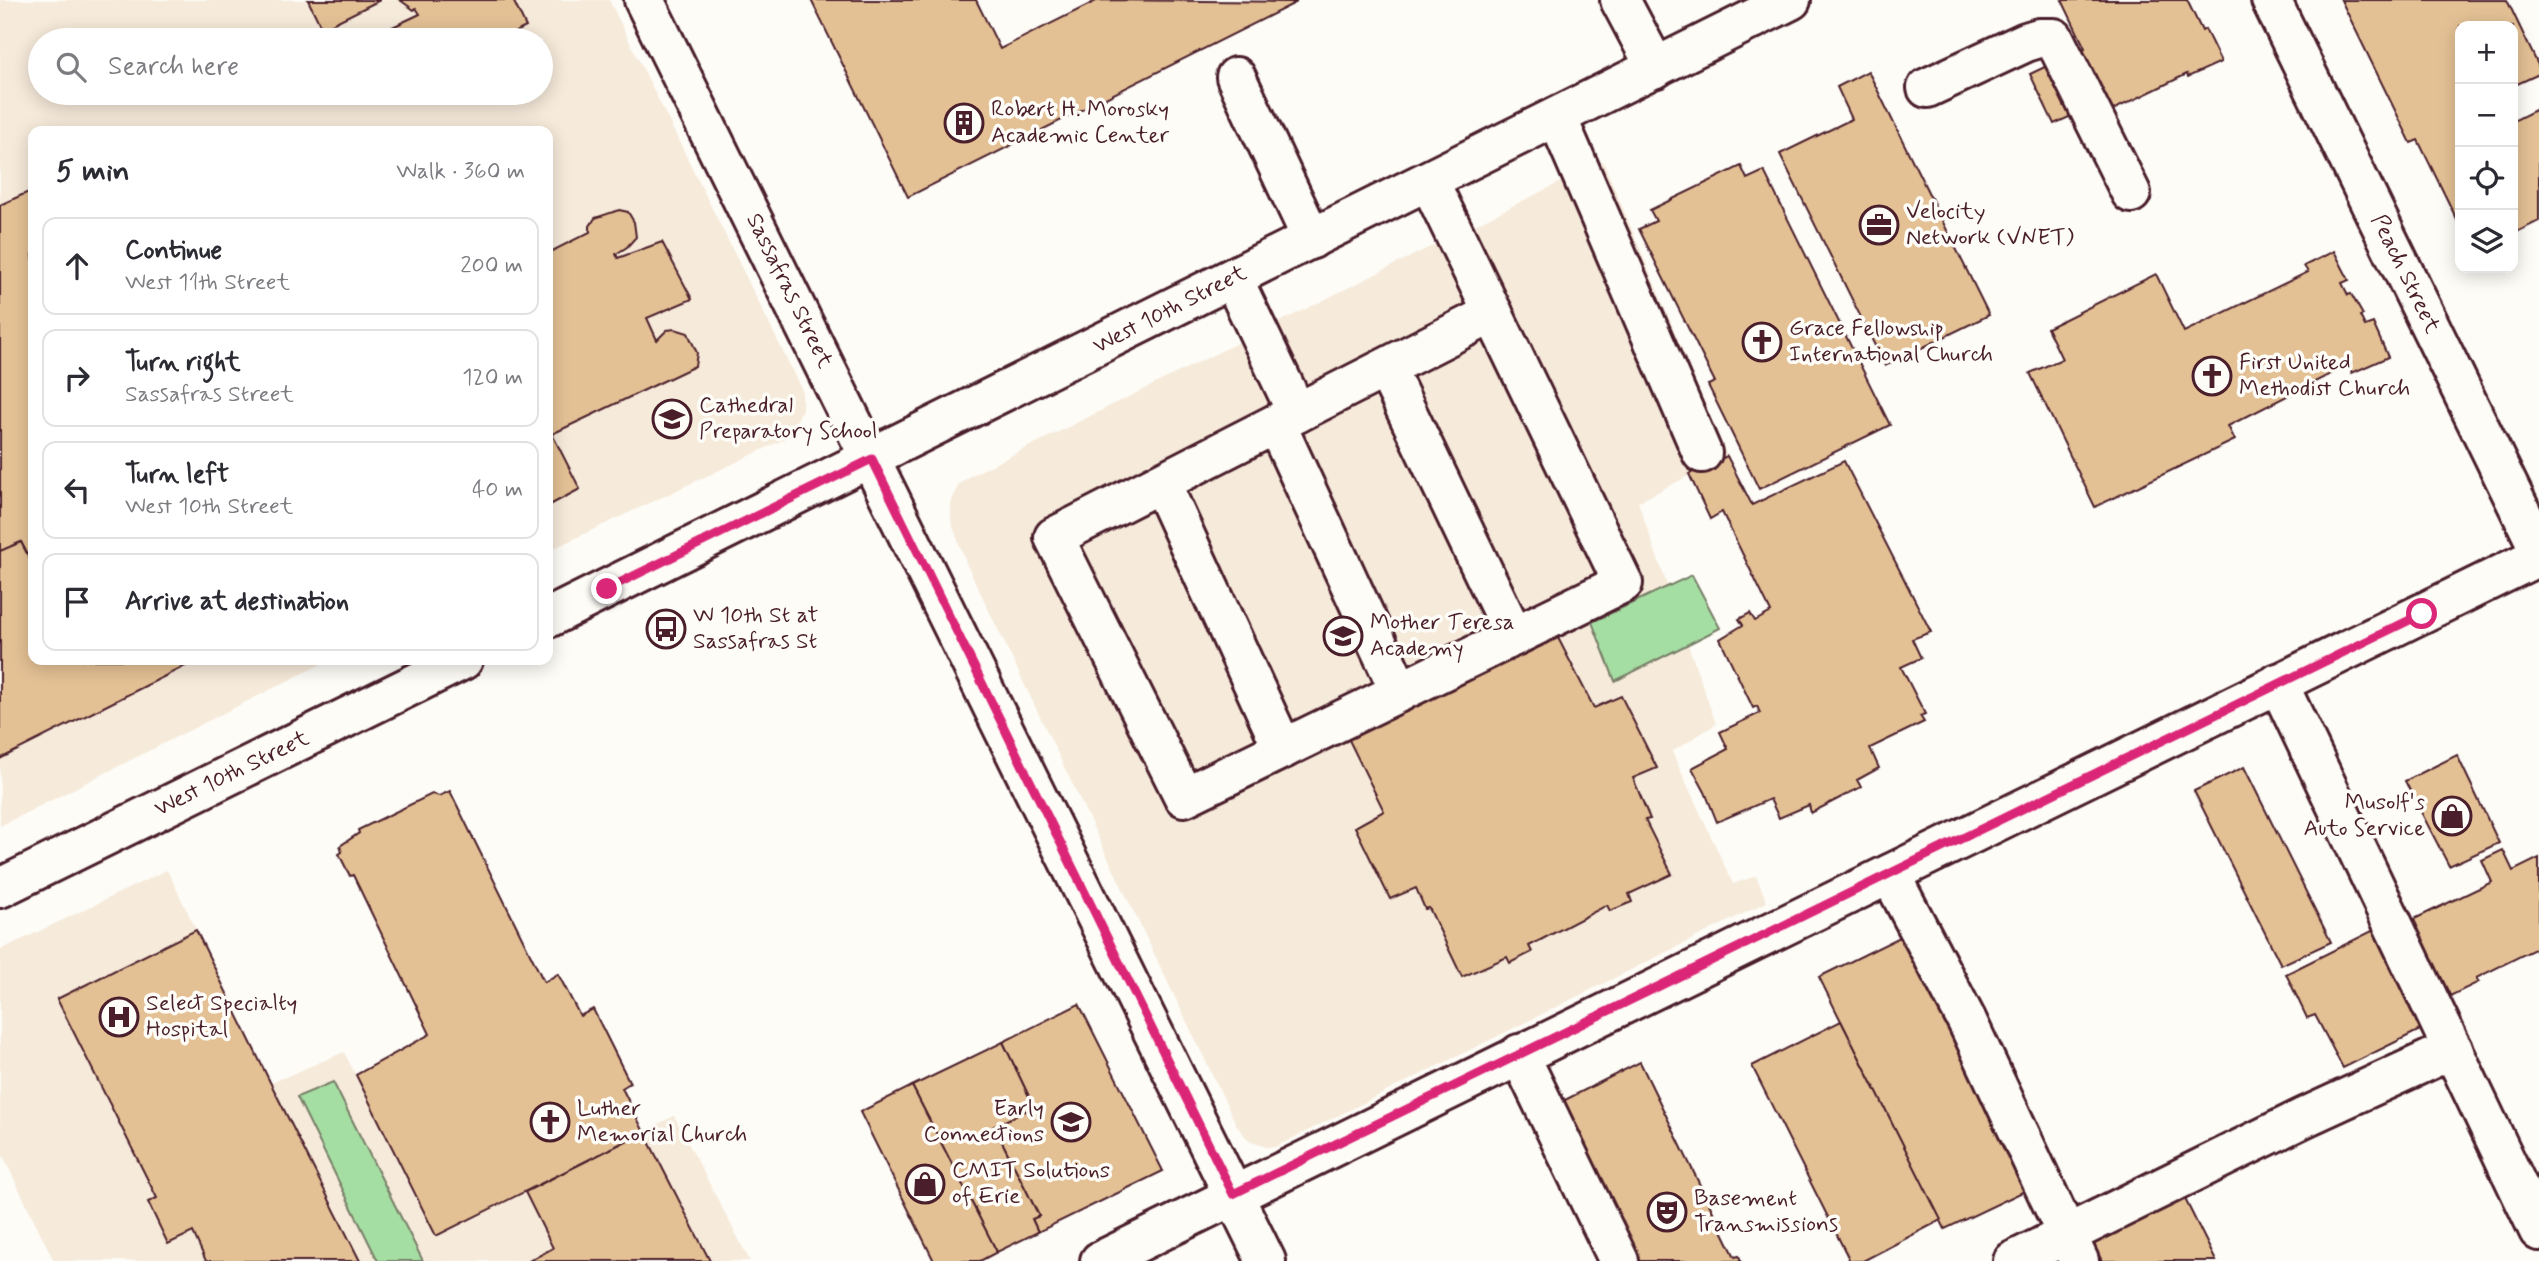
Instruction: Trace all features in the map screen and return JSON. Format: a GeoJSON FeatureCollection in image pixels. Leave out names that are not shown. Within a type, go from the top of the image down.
{"type":"FeatureCollection","features":[{"type":"Feature","properties":{"kind":"street","name":"Sassafras Street"},"geometry":{"type":"LineString","coordinates":[[644,0],[1266,1261]]}},
{"type":"Feature","properties":{"kind":"street"},"geometry":{"type":"LineString","coordinates":[[1620,0],[1656,68]]}},
{"type":"Feature","properties":{"kind":"street","name":"West 10th Street"},"geometry":{"type":"LineString","coordinates":[[553,616],[1791,0]]}},
{"type":"Feature","properties":{"kind":"street","name":"Peach Street"},"geometry":{"type":"LineString","coordinates":[[2271,0],[2539,549]]}},
{"type":"Feature","properties":{"kind":"street"},"geometry":{"type":"LineString","coordinates":[[1927,88],[2026,42],[2039,38],[2054,38],[2131,193]]}},
{"type":"Feature","properties":{"kind":"street"},"geometry":{"type":"LineString","coordinates":[[1236,77],[1312,239]]}},
{"type":"Feature","properties":{"kind":"street"},"geometry":{"type":"LineString","coordinates":[[1557,117],[1702,453]]}},
{"type":"Feature","properties":{"kind":"street"},"geometry":{"type":"LineString","coordinates":[[1429,181],[1493,313],[1623,583],[1184,797],[1055,537],[1493,313]]}},
{"type":"Feature","properties":{"kind":"street"},"geometry":{"type":"LineString","coordinates":[[1233,279],[1287,419],[1400,692]]}},
{"type":"Feature","properties":{"kind":"street"},"geometry":{"type":"LineString","coordinates":[[1386,368],[1514,636]]}},
{"type":"Feature","properties":{"kind":"street"},"geometry":{"type":"LineString","coordinates":[[1161,483],[1283,749]]}},
{"type":"Feature","properties":{"kind":"street"},"geometry":{"type":"LineString","coordinates":[[1100,1261],[2539,556]]}},
{"type":"Feature","properties":{"kind":"street","name":"West 10th Street"},"geometry":{"type":"LineString","coordinates":[[0,888],[453,665]]}},
{"type":"Feature","properties":{"kind":"street"},"geometry":{"type":"LineString","coordinates":[[2278,683],[2539,1231]]}},
{"type":"Feature","properties":{"kind":"street"},"geometry":{"type":"LineString","coordinates":[[1890,874],[1967,1021],[2073,1248]]}},
{"type":"Feature","properties":{"kind":"street"},"geometry":{"type":"LineString","coordinates":[[2013,1261],[2073,1248],[2303,1118],[2453,1049]]}},
{"type":"Feature","properties":{"kind":"street"},"geometry":{"type":"LineString","coordinates":[[1519,1054],[1619,1261]]}},
{"type":"Feature","properties":{"kind":"shaded area","name":"Cathedral Preparatory School"},"geometry":{"type":"Polygon","coordinates":[[[0,0],[609,0],[802,390],[802,409],[793,429],[783,440],[553,549],[553,126],[28,126],[28,665],[319,665],[0,826],[0,0]]]}},
{"type":"Feature","properties":{"kind":"shaded area","name":"Mother Teresa Academy"},"geometry":{"type":"Polygon","coordinates":[[[1603,161],[1727,456],[1638,502],[1716,724],[1672,752],[1733,884],[1756,876],[1767,902],[1275,1147],[1266,1147],[1249,1141],[1237,1126],[967,565],[951,521],[951,501],[959,484],[970,476],[1603,161]]]}},
{"type":"Feature","properties":{"kind":"shaded area","name":"Select Specialty Hospital"},"geometry":{"type":"Polygon","coordinates":[[[167,870],[271,1083],[344,1052],[436,1236],[674,1116],[750,1261],[54,1261],[0,1150],[0,950],[167,870]]]}},
{"type":"Feature","properties":{"kind":"green space"},"geometry":{"type":"Polygon","coordinates":[[[1692,575],[1720,628],[1615,681],[1592,622],[1692,575]]]}},
{"type":"Feature","properties":{"kind":"green space"},"geometry":{"type":"Polygon","coordinates":[[[333,1082],[423,1261],[378,1261],[297,1097],[333,1082]]]}},
{"type":"Feature","properties":{"kind":"building"},"geometry":{"type":"Polygon","coordinates":[[[308,0],[380,0],[324,28],[322,28],[308,0]]]}},
{"type":"Feature","properties":{"kind":"building"},"geometry":{"type":"Polygon","coordinates":[[[400,0],[513,0],[526,27],[390,28],[420,14],[416,8],[414,10],[400,0]]]}},
{"type":"Feature","properties":{"kind":"building","name":"Robert H. Morosky Academic Center"},"geometry":{"type":"Polygon","coordinates":[[[811,0],[976,0],[1000,49],[1098,0],[1297,2],[908,197],[811,0]]]}},
{"type":"Feature","properties":{"kind":"building"},"geometry":{"type":"Polygon","coordinates":[[[2062,0],[2187,0],[2221,62],[2188,77],[2187,74],[2111,111],[2106,100],[2054,124],[2030,74],[2085,48],[2062,0]]]}},
{"type":"Feature","properties":{"kind":"building"},"geometry":{"type":"Polygon","coordinates":[[[2341,0],[2507,0],[2517,21],[2455,21],[2455,216],[2418,140],[2411,143],[2341,0]]]}},
{"type":"Feature","properties":{"kind":"building"},"geometry":{"type":"Polygon","coordinates":[[[2518,23],[2539,67],[2539,74],[2518,84],[2518,23]]]}},
{"type":"Feature","properties":{"kind":"building"},"geometry":{"type":"Polygon","coordinates":[[[1868,71],[1989,315],[1885,366],[1780,154],[1852,119],[1837,87],[1868,71]]]}},
{"type":"Feature","properties":{"kind":"building"},"geometry":{"type":"Polygon","coordinates":[[[2539,108],[2539,221],[2518,232],[2518,147],[2518,118],[2539,108]]]}},
{"type":"Feature","properties":{"kind":"building"},"geometry":{"type":"Polygon","coordinates":[[[1741,166],[1747,179],[1764,171],[1890,425],[1759,489],[1708,385],[1715,382],[1639,229],[1656,221],[1650,210],[1741,166]]]}},
{"type":"Feature","properties":{"kind":"building"},"geometry":{"type":"Polygon","coordinates":[[[28,192],[28,555],[21,542],[0,552],[0,205],[28,192]]]}},
{"type":"Feature","properties":{"kind":"building"},"geometry":{"type":"Polygon","coordinates":[[[619,210],[628,212],[634,222],[636,237],[616,254],[618,258],[662,242],[692,299],[647,318],[657,340],[667,330],[675,329],[688,333],[697,353],[695,366],[553,434],[553,250],[590,232],[595,218],[619,210]]]}},
{"type":"Feature","properties":{"kind":"building"},"geometry":{"type":"Polygon","coordinates":[[[2334,251],[2349,280],[2342,283],[2348,295],[2351,294],[2363,315],[2360,316],[2365,326],[2373,323],[2388,357],[2352,373],[2348,365],[2228,426],[2235,440],[2095,507],[2030,373],[2062,359],[2047,328],[2156,274],[2184,332],[2308,272],[2304,266],[2334,251]]]}},
{"type":"Feature","properties":{"kind":"building"},"geometry":{"type":"Polygon","coordinates":[[[553,436],[580,489],[553,503],[553,436]]]}},
{"type":"Feature","properties":{"kind":"building"},"geometry":{"type":"Polygon","coordinates":[[[1727,456],[1752,505],[1844,461],[1931,632],[1912,639],[1921,658],[1901,667],[1925,714],[1920,716],[1924,722],[1870,748],[1879,768],[1857,780],[1861,787],[1811,813],[1809,805],[1779,818],[1770,799],[1717,822],[1692,768],[1728,749],[1720,732],[1760,713],[1757,706],[1753,708],[1720,639],[1743,625],[1739,619],[1750,613],[1755,621],[1771,612],[1722,512],[1710,519],[1689,474],[1727,456]]]}},
{"type":"Feature","properties":{"kind":"building"},"geometry":{"type":"Polygon","coordinates":[[[21,542],[28,555],[28,665],[187,665],[0,759],[0,551],[21,542]]]}},
{"type":"Feature","properties":{"kind":"building"},"geometry":{"type":"Polygon","coordinates":[[[1555,632],[1594,708],[1621,696],[1657,768],[1633,778],[1650,819],[1645,820],[1672,874],[1629,894],[1632,902],[1610,911],[1607,905],[1529,946],[1532,952],[1510,963],[1507,957],[1462,977],[1429,908],[1425,909],[1416,888],[1390,899],[1355,827],[1384,811],[1347,736],[1555,632]]]}},
{"type":"Feature","properties":{"kind":"building"},"geometry":{"type":"Polygon","coordinates":[[[2457,755],[2499,843],[2449,866],[2405,781],[2457,755]]]}},
{"type":"Feature","properties":{"kind":"building"},"geometry":{"type":"Polygon","coordinates":[[[2244,767],[2331,942],[2281,965],[2194,791],[2244,767]]]}},
{"type":"Feature","properties":{"kind":"building"},"geometry":{"type":"Polygon","coordinates":[[[450,791],[544,982],[558,974],[580,1016],[593,1009],[630,1083],[622,1088],[644,1132],[436,1236],[356,1075],[430,1034],[353,875],[350,876],[339,854],[342,852],[340,846],[359,833],[358,830],[432,794],[439,796],[450,791]]]}},
{"type":"Feature","properties":{"kind":"building"},"geometry":{"type":"Polygon","coordinates":[[[2503,850],[2513,871],[2539,858],[2539,947],[2476,978],[2479,982],[2444,999],[2408,922],[2492,882],[2482,860],[2503,850]]]}},
{"type":"Feature","properties":{"kind":"building"},"geometry":{"type":"Polygon","coordinates":[[[196,930],[360,1261],[206,1261],[193,1232],[168,1244],[148,1202],[157,1198],[57,999],[196,930]]]}},
{"type":"Feature","properties":{"kind":"building"},"geometry":{"type":"Polygon","coordinates":[[[2374,930],[2422,1029],[2343,1068],[2315,1015],[2307,1018],[2286,974],[2374,930]]]}},
{"type":"Feature","properties":{"kind":"building"},"geometry":{"type":"Polygon","coordinates":[[[1906,934],[2033,1187],[1945,1229],[1819,977],[1906,934]]]}},
{"type":"Feature","properties":{"kind":"building"},"geometry":{"type":"Polygon","coordinates":[[[1079,1004],[1163,1171],[1038,1232],[1032,1219],[1039,1216],[994,1126],[1034,1107],[1003,1042],[1079,1004]]]}},
{"type":"Feature","properties":{"kind":"building"},"geometry":{"type":"Polygon","coordinates":[[[1841,1021],[1941,1220],[1863,1261],[1850,1261],[1752,1066],[1841,1021]]]}},
{"type":"Feature","properties":{"kind":"building"},"geometry":{"type":"Polygon","coordinates":[[[1003,1042],[1034,1107],[994,1126],[1039,1216],[1032,1219],[1038,1232],[997,1252],[912,1086],[1003,1042]]]}},
{"type":"Feature","properties":{"kind":"building"},"geometry":{"type":"Polygon","coordinates":[[[1640,1062],[1735,1257],[1739,1256],[1741,1261],[1634,1261],[1557,1104],[1640,1062]]]}},
{"type":"Feature","properties":{"kind":"building"},"geometry":{"type":"Polygon","coordinates":[[[912,1086],[997,1252],[980,1261],[934,1261],[860,1112],[912,1086]]]}},
{"type":"Feature","properties":{"kind":"building"},"geometry":{"type":"Polygon","coordinates":[[[644,1132],[710,1261],[529,1261],[553,1248],[525,1192],[644,1132]]]}},
{"type":"Feature","properties":{"kind":"building"},"geometry":{"type":"Polygon","coordinates":[[[2181,1191],[2216,1261],[2102,1261],[2089,1236],[2181,1191]]]}},
{"type":"Feature","properties":{"kind":"place","name":"Robert H. Morosky Academic Center"},"geometry":{"type":"Point","coordinates":[964,123]}},
{"type":"Feature","properties":{"kind":"place","name":"Velocity Network (VNET)"},"geometry":{"type":"Point","coordinates":[1879,225]}},
{"type":"Feature","properties":{"kind":"place","name":"Grace Fellowship International Church"},"geometry":{"type":"Point","coordinates":[1762,342]}},
{"type":"Feature","properties":{"kind":"place","name":"First United Methodist Church"},"geometry":{"type":"Point","coordinates":[2212,376]}},
{"type":"Feature","properties":{"kind":"place","name":"Cathedral Preparatory School"},"geometry":{"type":"Point","coordinates":[672,419]}},
{"type":"Feature","properties":{"kind":"place","name":"W 10th St at Sassafras St"},"geometry":{"type":"Point","coordinates":[666,629]}},
{"type":"Feature","properties":{"kind":"place","name":"Mother Teresa Academy"},"geometry":{"type":"Point","coordinates":[1343,636]}},
{"type":"Feature","properties":{"kind":"place","name":"Musolf's Auto Service"},"geometry":{"type":"Point","coordinates":[2452,816]}},
{"type":"Feature","properties":{"kind":"place","name":"Select Specialty Hospital"},"geometry":{"type":"Point","coordinates":[119,1017]}},
{"type":"Feature","properties":{"kind":"place","name":"Luther Memorial Church"},"geometry":{"type":"Point","coordinates":[550,1122]}},
{"type":"Feature","properties":{"kind":"place","name":"Early Connections"},"geometry":{"type":"Point","coordinates":[1071,1122]}},
{"type":"Feature","properties":{"kind":"place","name":"CMIT Solutions of Erie"},"geometry":{"type":"Point","coordinates":[925,1184]}},
{"type":"Feature","properties":{"kind":"place","name":"Basement Transmissions"},"geometry":{"type":"Point","coordinates":[1667,1212]}},
{"type":"Feature","properties":{"kind":"route"},"geometry":{"type":"LineString","coordinates":[[607,589],[872,459],[1233,1194],[2422,614]]}}]}
